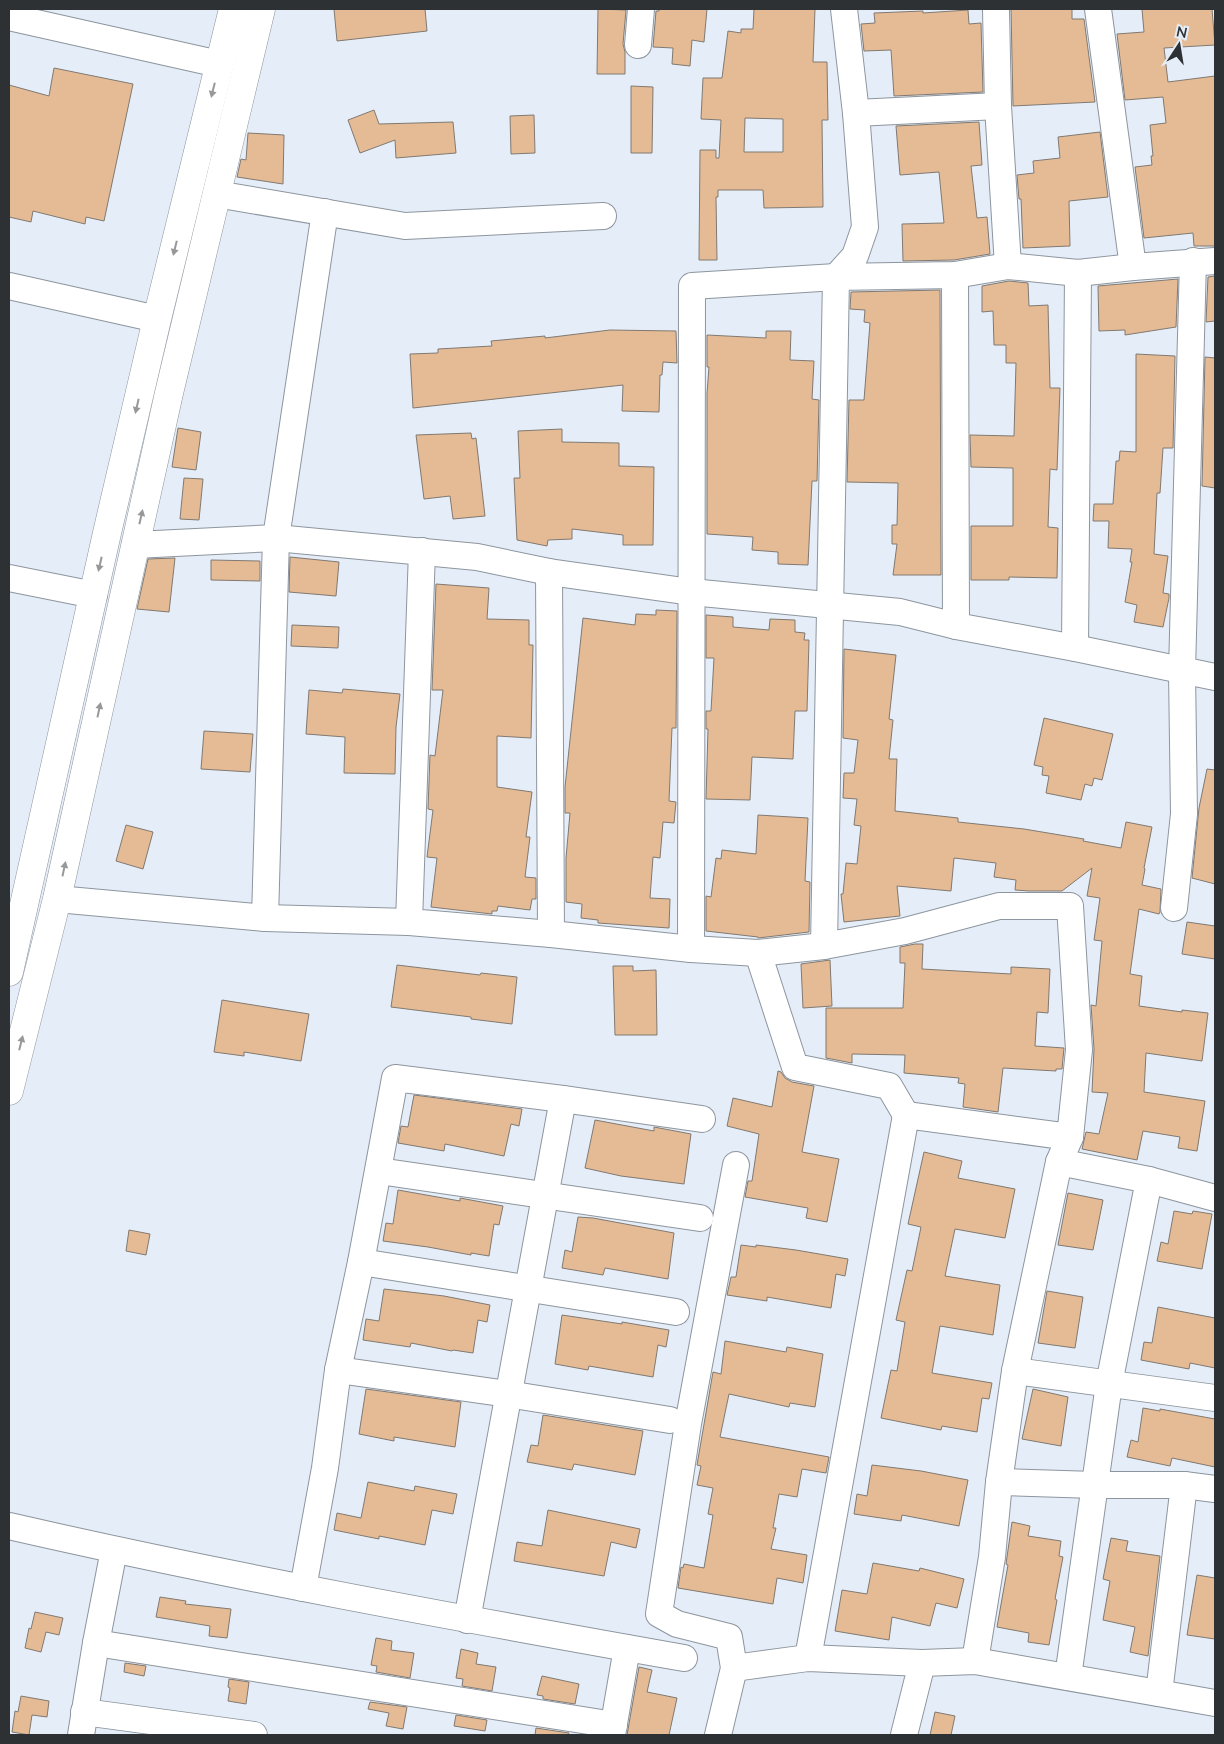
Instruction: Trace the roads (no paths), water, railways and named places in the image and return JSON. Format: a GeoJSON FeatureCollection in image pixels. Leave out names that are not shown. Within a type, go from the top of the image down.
{"type":"FeatureCollection","features":[{"type":"Feature","properties":{"kind":"main road"},"geometry":{"type":"LineString","coordinates":[[9,972],[14,926],[94,595],[157,319],[233,9]]}},
{"type":"Feature","properties":{"kind":"main road"},"geometry":{"type":"LineString","coordinates":[[9,1091],[57,899],[135,545],[261,9]]}},
{"type":"Feature","properties":{"kind":"street"},"geometry":{"type":"LineString","coordinates":[[10,9],[9,16],[219,64]]}},
{"type":"Feature","properties":{"kind":"street"},"geometry":{"type":"LineString","coordinates":[[638,45],[641,9]]}},
{"type":"Feature","properties":{"kind":"street"},"geometry":{"type":"LineString","coordinates":[[824,946],[836,278],[855,256],[865,227],[856,113],[844,9]]}},
{"type":"Feature","properties":{"kind":"street"},"geometry":{"type":"LineString","coordinates":[[996,9],[998,106],[1008,266]]}},
{"type":"Feature","properties":{"kind":"street"},"geometry":{"type":"LineString","coordinates":[[1098,9],[1133,267]]}},
{"type":"Feature","properties":{"kind":"street"},"geometry":{"type":"LineString","coordinates":[[856,113],[998,106]]}},
{"type":"Feature","properties":{"kind":"street"},"geometry":{"type":"LineString","coordinates":[[216,194],[405,226],[604,216]]}},
{"type":"Feature","properties":{"kind":"street"},"geometry":{"type":"LineString","coordinates":[[265,918],[276,538],[325,212]]}},
{"type":"Feature","properties":{"kind":"street"},"geometry":{"type":"LineString","coordinates":[[690,949],[692,286],[836,278],[955,276],[1008,266],[1078,273],[1204,261],[1182,671],[1184,814],[1174,908]]}},
{"type":"Feature","properties":{"kind":"street"},"geometry":{"type":"LineString","coordinates":[[1075,648],[1078,273]]}},
{"type":"Feature","properties":{"kind":"street"},"geometry":{"type":"LineString","coordinates":[[955,276],[956,626]]}},
{"type":"Feature","properties":{"kind":"street"},"geometry":{"type":"LineString","coordinates":[[9,286],[157,319]]}},
{"type":"Feature","properties":{"kind":"street"},"geometry":{"type":"LineString","coordinates":[[135,545],[276,538],[477,557],[549,572],[691,592],[900,612],[956,626],[1215,677]]}},
{"type":"Feature","properties":{"kind":"street"},"geometry":{"type":"LineString","coordinates":[[409,922],[422,551]]}},
{"type":"Feature","properties":{"kind":"street"},"geometry":{"type":"LineString","coordinates":[[549,572],[551,934]]}},
{"type":"Feature","properties":{"kind":"street"},"geometry":{"type":"LineString","coordinates":[[9,578],[94,595]]}},
{"type":"Feature","properties":{"kind":"street"},"geometry":{"type":"LineString","coordinates":[[57,899],[265,918],[409,922],[551,934],[690,949],[758,953],[824,946],[905,931],[999,906],[1070,906],[1080,1050],[1070,1137],[1059,1162],[1014,1371],[999,1482],[992,1557],[975,1660]]}},
{"type":"Feature","properties":{"kind":"street"},"geometry":{"type":"LineString","coordinates":[[758,953],[794,1066],[889,1086],[906,1115],[808,1658]]}},
{"type":"Feature","properties":{"kind":"street"},"geometry":{"type":"LineString","coordinates":[[304,1588],[325,1468],[338,1370],[379,1170],[394,1078],[702,1119]]}},
{"type":"Feature","properties":{"kind":"street"},"geometry":{"type":"LineString","coordinates":[[467,1620],[563,1099]]}},
{"type":"Feature","properties":{"kind":"street"},"geometry":{"type":"LineString","coordinates":[[906,1115],[1070,1137]]}},
{"type":"Feature","properties":{"kind":"street"},"geometry":{"type":"LineString","coordinates":[[1059,1162],[1149,1180],[1215,1198]]}},
{"type":"Feature","properties":{"kind":"street"},"geometry":{"type":"LineString","coordinates":[[718,1735],[734,1668],[729,1637],[676,1624],[659,1614],[690,1414],[736,1165]]}},
{"type":"Feature","properties":{"kind":"street"},"geometry":{"type":"LineString","coordinates":[[379,1170],[700,1218]]}},
{"type":"Feature","properties":{"kind":"street"},"geometry":{"type":"LineString","coordinates":[[1068,1677],[1109,1384],[1149,1180]]}},
{"type":"Feature","properties":{"kind":"street"},"geometry":{"type":"LineString","coordinates":[[361,1262],[676,1312]]}},
{"type":"Feature","properties":{"kind":"street"},"geometry":{"type":"LineString","coordinates":[[338,1370],[508,1394],[670,1420]]}},
{"type":"Feature","properties":{"kind":"street"},"geometry":{"type":"LineString","coordinates":[[1014,1371],[1215,1398]]}},
{"type":"Feature","properties":{"kind":"street"},"geometry":{"type":"LineString","coordinates":[[999,1482],[1184,1485],[1215,1489]]}},
{"type":"Feature","properties":{"kind":"street"},"geometry":{"type":"LineString","coordinates":[[1159,1693],[1184,1485]]}},
{"type":"Feature","properties":{"kind":"street"},"geometry":{"type":"LineString","coordinates":[[9,1526],[114,1550],[467,1620],[684,1658]]}},
{"type":"Feature","properties":{"kind":"street"},"geometry":{"type":"LineString","coordinates":[[114,1550],[83,1724],[254,1735]]}},
{"type":"Feature","properties":{"kind":"street"},"geometry":{"type":"LineString","coordinates":[[96,1643],[613,1730],[627,1648]]}},
{"type":"Feature","properties":{"kind":"street"},"geometry":{"type":"LineString","coordinates":[[734,1668],[808,1658],[922,1663],[975,1660],[1215,1703]]}},
{"type":"Feature","properties":{"kind":"street"},"geometry":{"type":"LineString","coordinates":[[904,1735],[922,1663]]}}]}
